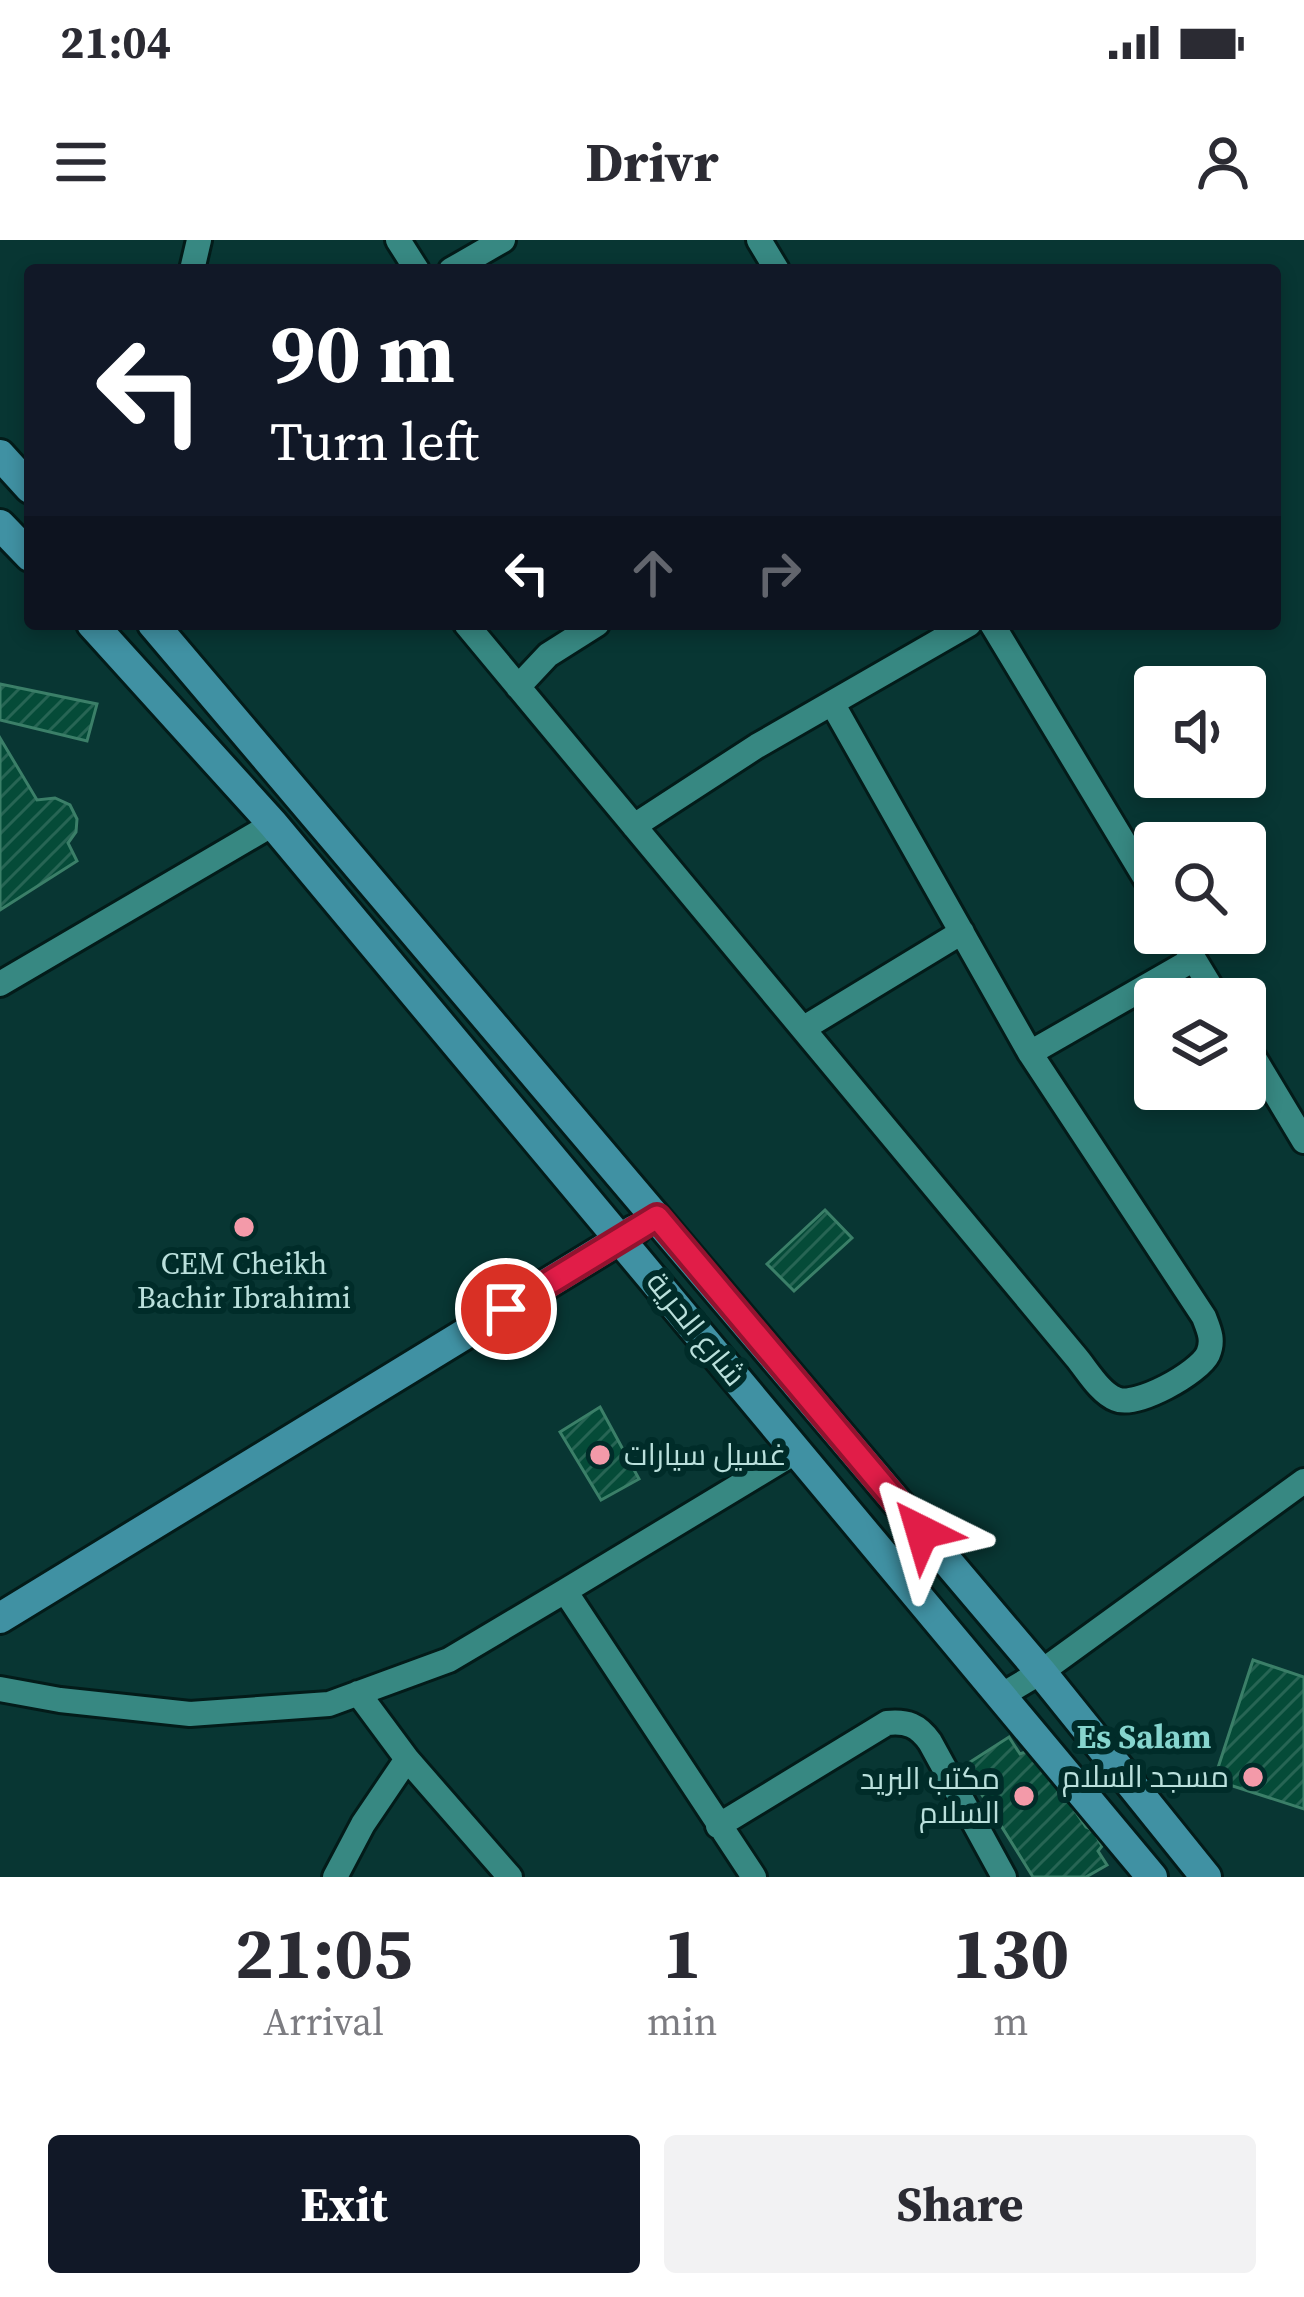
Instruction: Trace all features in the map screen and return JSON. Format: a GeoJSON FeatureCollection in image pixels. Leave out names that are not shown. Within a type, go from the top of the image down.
{"type":"FeatureCollection","features":[{"type":"Feature","properties":{"kind":"main road"},"geometry":{"type":"LineString","coordinates":[[0,455],[24,481]]}},
{"type":"Feature","properties":{"kind":"main road"},"geometry":{"type":"LineString","coordinates":[[0,525],[24,550]]}},
{"type":"Feature","properties":{"kind":"main road","name":"شارع الحرية"},"geometry":{"type":"LineString","coordinates":[[97,630],[273,824],[622,1238],[795,1452],[1003,1694],[1148,1876]]}},
{"type":"Feature","properties":{"kind":"main road","name":"شارع الحرية"},"geometry":{"type":"LineString","coordinates":[[158,630],[1041,1672],[1207,1877]]}},
{"type":"Feature","properties":{"kind":"main road"},"geometry":{"type":"LineString","coordinates":[[0,1618],[657,1217]]}},
{"type":"Feature","properties":{"kind":"street"},"geometry":{"type":"LineString","coordinates":[[461,264],[503,240]]}},
{"type":"Feature","properties":{"kind":"street"},"geometry":{"type":"LineString","coordinates":[[471,630],[1076,1358],[1111,1397],[1131,1402],[1188,1374],[1206,1358],[1212,1339],[1204,1317],[1030,1053],[832,703]]}},
{"type":"Feature","properties":{"kind":"street"},"geometry":{"type":"LineString","coordinates":[[518,687],[548,655],[588,630]]}},
{"type":"Feature","properties":{"kind":"street"},"geometry":{"type":"LineString","coordinates":[[634,826],[959,630]]}},
{"type":"Feature","properties":{"kind":"street"},"geometry":{"type":"LineString","coordinates":[[996,630],[1134,859]]}},
{"type":"Feature","properties":{"kind":"street"},"geometry":{"type":"LineString","coordinates":[[0,984],[273,824]]}},
{"type":"Feature","properties":{"kind":"street"},"geometry":{"type":"LineString","coordinates":[[804,1028],[962,932]]}},
{"type":"Feature","properties":{"kind":"street"},"geometry":{"type":"LineString","coordinates":[[1191,954],[1205,978]]}},
{"type":"Feature","properties":{"kind":"street"},"geometry":{"type":"LineString","coordinates":[[1030,1053],[1194,959]]}},
{"type":"Feature","properties":{"kind":"street"},"geometry":{"type":"LineString","coordinates":[[1266,1078],[1304,1141]]}},
{"type":"Feature","properties":{"kind":"street"},"geometry":{"type":"LineString","coordinates":[[0,1689],[190,1714],[329,1704],[449,1660],[795,1452]]}},
{"type":"Feature","properties":{"kind":"street"},"geometry":{"type":"LineString","coordinates":[[1003,1694],[1041,1672],[1304,1481]]}},
{"type":"Feature","properties":{"kind":"street"},"geometry":{"type":"LineString","coordinates":[[565,1591],[749,1875]]}},
{"type":"Feature","properties":{"kind":"street"},"geometry":{"type":"LineString","coordinates":[[358,1693],[407,1759],[510,1877]]}},
{"type":"Feature","properties":{"kind":"street"},"geometry":{"type":"LineString","coordinates":[[718,1826],[887,1723],[904,1722],[930,1742],[1004,1877]]}},
{"type":"Feature","properties":{"kind":"street"},"geometry":{"type":"LineString","coordinates":[[335,1877],[363,1824],[407,1759]]}},
{"type":"Feature","properties":{"kind":"building"},"geometry":{"type":"Polygon","coordinates":[[[0,684],[97,704],[87,741],[0,720],[0,684]]]}},
{"type":"Feature","properties":{"kind":"building"},"geometry":{"type":"Polygon","coordinates":[[[0,738],[37,800],[55,798],[70,805],[77,819],[76,832],[68,843],[77,861],[0,910],[0,738]]]}},
{"type":"Feature","properties":{"kind":"building"},"geometry":{"type":"Polygon","coordinates":[[[825,1210],[852,1238],[794,1291],[767,1264],[825,1210]]]}},
{"type":"Feature","properties":{"kind":"building","name":"غسيل سيارات"},"geometry":{"type":"Polygon","coordinates":[[[600,1407],[639,1479],[601,1500],[560,1432],[600,1407]]]}},
{"type":"Feature","properties":{"kind":"building"},"geometry":{"type":"Polygon","coordinates":[[[1253,1660],[1304,1677],[1304,1809],[1214,1780],[1253,1660]]]}},
{"type":"Feature","properties":{"kind":"building","name":"مكتب البريد السلام"},"geometry":{"type":"Polygon","coordinates":[[[1009,1737],[1020,1754],[1033,1749],[1086,1827],[1093,1830],[1107,1865],[1086,1877],[1033,1877],[964,1766],[1009,1737]]]}},
{"type":"Feature","properties":{"kind":"place","name":"CEM Cheikh Bachir Ibrahimi"},"geometry":{"type":"Point","coordinates":[244,1227]}},
{"type":"Feature","properties":{"kind":"place","name":"غسيل سيارات"},"geometry":{"type":"Point","coordinates":[600,1455]}},
{"type":"Feature","properties":{"kind":"place","name":"مسجد السلام"},"geometry":{"type":"Point","coordinates":[1253,1777]}},
{"type":"Feature","properties":{"kind":"place","name":"مكتب البريد السلام"},"geometry":{"type":"Point","coordinates":[1024,1796]}},
{"type":"Feature","properties":{"kind":"district","name":"Es Salam"},"geometry":{"type":"Point","coordinates":[1144,1736]}},
{"type":"Feature","properties":{"kind":"route"},"geometry":{"type":"LineString","coordinates":[[506,1309],[657,1217],[922,1532]]}}]}
